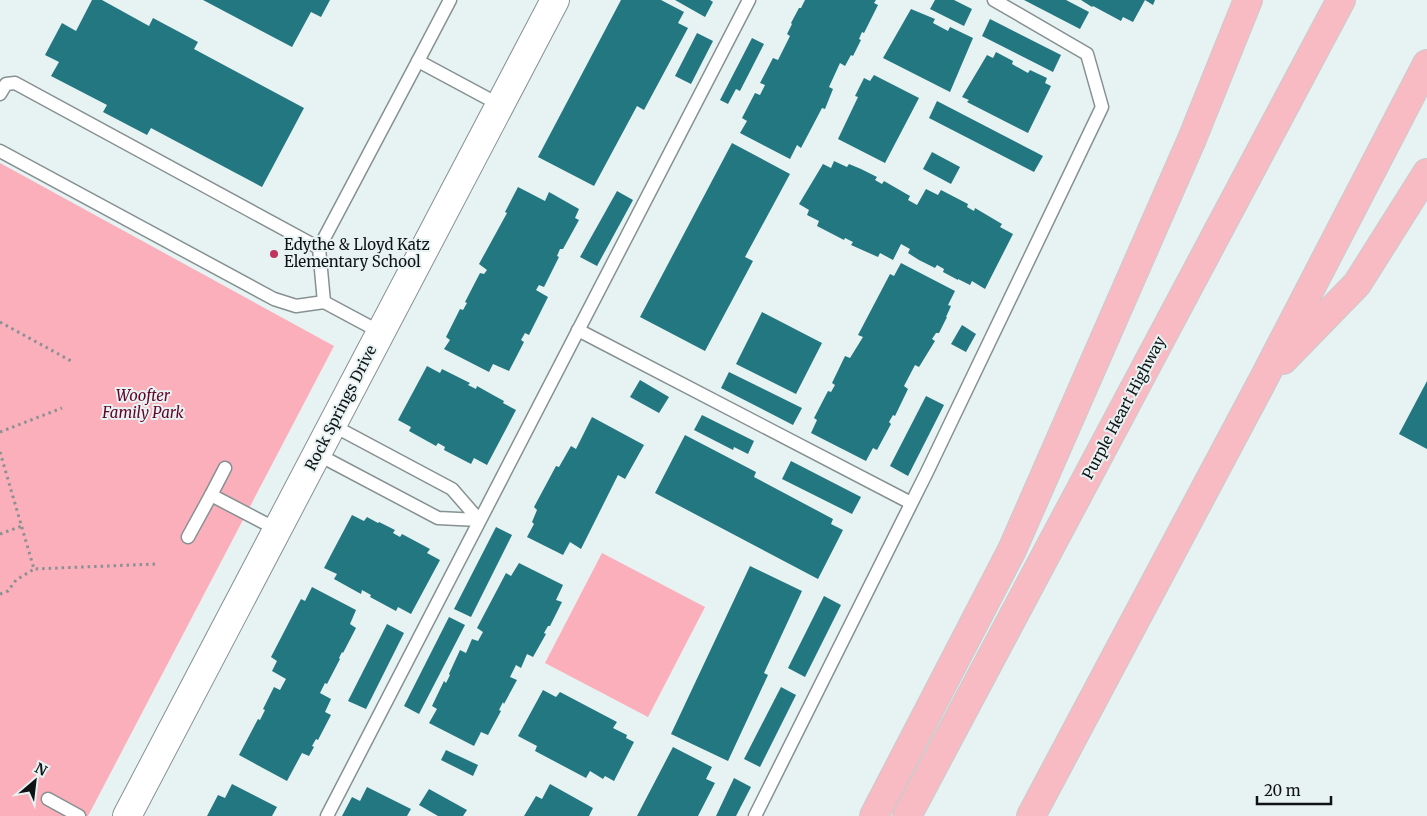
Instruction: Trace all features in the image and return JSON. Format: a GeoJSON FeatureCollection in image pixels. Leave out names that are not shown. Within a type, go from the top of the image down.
{"type":"FeatureCollection","features":[{"type":"Feature","properties":{"kind":"highway"},"geometry":{"type":"LineString","coordinates":[[874,816],[1012,550],[1192,139],[1248,0]]}},
{"type":"Feature","properties":{"kind":"highway","name":"Purple Heart Highway"},"geometry":{"type":"LineString","coordinates":[[907,816],[1341,0]]}},
{"type":"Feature","properties":{"kind":"highway"},"geometry":{"type":"LineString","coordinates":[[1031,816],[1264,378],[1427,64]]}},
{"type":"Feature","properties":{"kind":"highway"},"geometry":{"type":"LineString","coordinates":[[1264,378],[1357,284],[1427,173]]}},
{"type":"Feature","properties":{"kind":"street","name":"Rock Springs Drive"},"geometry":{"type":"LineString","coordinates":[[127,816],[555,0]]}},
{"type":"Feature","properties":{"kind":"lane"},"geometry":{"type":"LineString","coordinates":[[324,302],[319,248],[450,0]]}},
{"type":"Feature","properties":{"kind":"lane"},"geometry":{"type":"LineString","coordinates":[[327,816],[749,0]]}},
{"type":"Feature","properties":{"kind":"lane"},"geometry":{"type":"LineString","coordinates":[[755,816],[911,503],[1102,107],[1087,54],[994,0]]}},
{"type":"Feature","properties":{"kind":"lane"},"geometry":{"type":"LineString","coordinates":[[418,61],[500,105]]}},
{"type":"Feature","properties":{"kind":"lane"},"geometry":{"type":"LineString","coordinates":[[0,94],[6,84],[15,83],[319,248]]}},
{"type":"Feature","properties":{"kind":"lane"},"geometry":{"type":"LineString","coordinates":[[0,152],[274,299],[296,306],[324,302],[380,332]]}},
{"type":"Feature","properties":{"kind":"lane"},"geometry":{"type":"LineString","coordinates":[[578,330],[911,503]]}},
{"type":"Feature","properties":{"kind":"lane"},"geometry":{"type":"LineString","coordinates":[[332,425],[452,489],[479,520]]}},
{"type":"Feature","properties":{"kind":"lane"},"geometry":{"type":"LineString","coordinates":[[317,454],[438,518],[479,520]]}},
{"type":"Feature","properties":{"kind":"lane"},"geometry":{"type":"LineString","coordinates":[[188,537],[225,468]]}},
{"type":"Feature","properties":{"kind":"lane"},"geometry":{"type":"LineString","coordinates":[[211,495],[278,530]]}},
{"type":"Feature","properties":{"kind":"lane"},"geometry":{"type":"LineString","coordinates":[[48,799],[79,816]]}},
{"type":"Feature","properties":{"kind":"path"},"geometry":{"type":"LineString","coordinates":[[0,322],[73,362]]}},
{"type":"Feature","properties":{"kind":"path"},"geometry":{"type":"LineString","coordinates":[[0,432],[62,408]]}},
{"type":"Feature","properties":{"kind":"path"},"geometry":{"type":"LineString","coordinates":[[0,452],[34,569]]}},
{"type":"Feature","properties":{"kind":"path"},"geometry":{"type":"LineString","coordinates":[[0,534],[22,526]]}},
{"type":"Feature","properties":{"kind":"path"},"geometry":{"type":"LineString","coordinates":[[0,594],[8,591],[16,580],[34,569],[156,564]]}},
{"type":"Feature","properties":{"kind":"green space","name":"Woofter Family Park"},"geometry":{"type":"Polygon","coordinates":[[[0,163],[334,346],[88,816],[0,816],[0,163]]]}},
{"type":"Feature","properties":{"kind":"green space"},"geometry":{"type":"Polygon","coordinates":[[[602,553],[705,607],[648,717],[545,663],[602,553]]]}},
{"type":"Feature","properties":{"kind":"building"},"geometry":{"type":"Polygon","coordinates":[[[92,0],[102,0],[149,26],[153,18],[198,42],[194,49],[304,108],[262,187],[151,128],[147,135],[103,112],[107,105],[51,76],[59,62],[45,55],[62,23],[76,31],[92,0]]]}},
{"type":"Feature","properties":{"kind":"building"},"geometry":{"type":"Polygon","coordinates":[[[203,0],[330,0],[321,17],[311,12],[292,47],[203,0]]]}},
{"type":"Feature","properties":{"kind":"building"},"geometry":{"type":"Polygon","coordinates":[[[621,0],[661,0],[684,12],[678,23],[688,28],[644,110],[637,106],[594,186],[538,157],[621,0]]]}},
{"type":"Feature","properties":{"kind":"building"},"geometry":{"type":"Polygon","coordinates":[[[675,0],[710,0],[713,2],[705,17],[675,0]]]}},
{"type":"Feature","properties":{"kind":"building"},"geometry":{"type":"Polygon","coordinates":[[[805,0],[876,0],[874,3],[878,5],[864,33],[862,32],[859,39],[861,40],[853,56],[851,55],[845,66],[840,63],[829,87],[833,89],[825,109],[822,108],[801,148],[797,145],[790,159],[740,133],[747,121],[742,118],[755,93],[760,95],[765,85],[760,83],[773,58],[778,60],[790,36],[787,34],[791,23],[805,0]]]}},
{"type":"Feature","properties":{"kind":"building"},"geometry":{"type":"Polygon","coordinates":[[[935,0],[954,0],[972,9],[964,26],[930,9],[935,0]]]}},
{"type":"Feature","properties":{"kind":"building"},"geometry":{"type":"Polygon","coordinates":[[[1024,0],[1066,0],[1089,12],[1080,29],[1024,0]]]}},
{"type":"Feature","properties":{"kind":"building"},"geometry":{"type":"Polygon","coordinates":[[[1081,0],[1145,0],[1133,22],[1123,17],[1121,21],[1081,0]]]}},
{"type":"Feature","properties":{"kind":"building"},"geometry":{"type":"Polygon","coordinates":[[[1145,0],[1155,0],[1153,5],[1145,0]]]}},
{"type":"Feature","properties":{"kind":"building"},"geometry":{"type":"Polygon","coordinates":[[[911,9],[935,19],[933,23],[948,31],[950,27],[973,38],[950,92],[883,58],[911,9]]]}},
{"type":"Feature","properties":{"kind":"building"},"geometry":{"type":"Polygon","coordinates":[[[990,19],[1061,55],[1053,72],[982,36],[990,19]]]}},
{"type":"Feature","properties":{"kind":"building"},"geometry":{"type":"Polygon","coordinates":[[[697,33],[713,41],[691,84],[675,76],[697,33]]]}},
{"type":"Feature","properties":{"kind":"building"},"geometry":{"type":"Polygon","coordinates":[[[752,38],[764,44],[740,91],[736,89],[728,104],[720,100],[752,38]]]}},
{"type":"Feature","properties":{"kind":"building"},"geometry":{"type":"Polygon","coordinates":[[[996,52],[1013,61],[1012,64],[1028,73],[1030,70],[1047,78],[1045,83],[1051,86],[1028,133],[967,102],[969,100],[962,97],[987,55],[993,58],[996,52]]]}},
{"type":"Feature","properties":{"kind":"building"},"geometry":{"type":"Polygon","coordinates":[[[874,75],[919,98],[885,163],[838,139],[858,97],[855,96],[864,78],[870,81],[874,75]]]}},
{"type":"Feature","properties":{"kind":"building"},"geometry":{"type":"Polygon","coordinates":[[[937,101],[1043,156],[1034,172],[929,118],[937,101]]]}},
{"type":"Feature","properties":{"kind":"building"},"geometry":{"type":"Polygon","coordinates":[[[732,143],[790,174],[745,257],[753,261],[705,351],[640,317],[732,143]]]}},
{"type":"Feature","properties":{"kind":"building"},"geometry":{"type":"Polygon","coordinates":[[[932,152],[960,167],[951,184],[923,169],[932,152]]]}},
{"type":"Feature","properties":{"kind":"building"},"geometry":{"type":"Polygon","coordinates":[[[834,161],[847,167],[849,164],[877,177],[875,180],[882,184],[884,181],[910,196],[908,200],[917,205],[926,189],[938,195],[941,190],[968,204],[967,207],[974,211],[975,208],[1002,224],[1000,227],[1013,234],[985,289],[972,281],[970,285],[958,280],[943,272],[944,269],[937,265],[935,268],[919,260],[908,253],[910,249],[901,244],[893,260],[880,253],[878,257],[851,245],[853,242],[845,238],[844,240],[817,226],[819,221],[807,215],[809,210],[799,204],[823,164],[831,168],[834,161]]]}},
{"type":"Feature","properties":{"kind":"building"},"geometry":{"type":"Polygon","coordinates":[[[518,187],[545,201],[549,192],[579,209],[575,218],[579,220],[563,249],[560,249],[557,256],[559,257],[544,287],[539,285],[536,290],[548,297],[529,335],[525,333],[521,340],[524,342],[509,371],[493,364],[489,372],[444,349],[450,340],[446,337],[460,309],[463,310],[467,303],[465,302],[480,273],[484,274],[487,270],[479,264],[507,213],[505,212],[518,187]]]}},
{"type":"Feature","properties":{"kind":"building"},"geometry":{"type":"Polygon","coordinates":[[[617,191],[633,200],[597,266],[580,257],[617,191]]]}},
{"type":"Feature","properties":{"kind":"building"},"geometry":{"type":"Polygon","coordinates":[[[901,263],[955,291],[948,305],[951,306],[947,317],[939,333],[936,333],[932,339],[935,341],[919,367],[915,365],[904,386],[908,389],[895,416],[893,415],[889,422],[891,424],[877,450],[873,448],[866,461],[811,433],[817,420],[814,418],[828,391],[831,392],[835,385],[832,383],[845,356],[850,358],[863,337],[858,335],[890,274],[894,276],[901,263]]]}},
{"type":"Feature","properties":{"kind":"building"},"geometry":{"type":"Polygon","coordinates":[[[762,312],[822,343],[796,394],[736,364],[762,312]]]}},
{"type":"Feature","properties":{"kind":"building"},"geometry":{"type":"Polygon","coordinates":[[[962,325],[976,334],[966,352],[951,344],[962,325]]]}},
{"type":"Feature","properties":{"kind":"building"},"geometry":{"type":"Polygon","coordinates":[[[427,366],[440,373],[442,369],[470,383],[468,385],[476,389],[477,386],[516,410],[487,465],[474,458],[471,464],[444,450],[445,447],[438,443],[436,446],[409,431],[411,427],[398,420],[427,366]]]}},
{"type":"Feature","properties":{"kind":"building"},"geometry":{"type":"Polygon","coordinates":[[[729,372],[802,408],[793,425],[721,388],[729,372]]]}},
{"type":"Feature","properties":{"kind":"building"},"geometry":{"type":"Polygon","coordinates":[[[640,380],[669,397],[659,413],[630,397],[640,380]]]}},
{"type":"Feature","properties":{"kind":"building"},"geometry":{"type":"Polygon","coordinates":[[[1427,381],[1427,449],[1399,434],[1427,381]]]}},
{"type":"Feature","properties":{"kind":"building"},"geometry":{"type":"Polygon","coordinates":[[[926,396],[944,405],[908,476],[890,466],[926,396]]]}},
{"type":"Feature","properties":{"kind":"building"},"geometry":{"type":"Polygon","coordinates":[[[702,415],[754,441],[748,454],[734,447],[733,450],[694,430],[702,415]]]}},
{"type":"Feature","properties":{"kind":"building"},"geometry":{"type":"Polygon","coordinates":[[[592,417],[644,445],[625,479],[618,475],[581,549],[570,542],[563,555],[527,537],[534,524],[532,522],[537,510],[534,507],[556,466],[559,467],[571,446],[576,449],[592,417]]]}},
{"type":"Feature","properties":{"kind":"building"},"geometry":{"type":"Polygon","coordinates":[[[685,435],[756,472],[754,477],[833,519],[831,524],[843,530],[818,579],[655,493],[685,435]]]}},
{"type":"Feature","properties":{"kind":"building"},"geometry":{"type":"Polygon","coordinates":[[[791,461],[861,497],[852,514],[782,479],[791,461]]]}},
{"type":"Feature","properties":{"kind":"building"},"geometry":{"type":"Polygon","coordinates":[[[352,515],[364,521],[367,517],[395,530],[393,533],[400,537],[402,534],[430,549],[427,553],[440,560],[411,614],[398,607],[396,611],[370,597],[371,595],[362,590],[361,594],[334,579],[337,574],[324,568],[352,515]]]}},
{"type":"Feature","properties":{"kind":"building"},"geometry":{"type":"Polygon","coordinates":[[[496,527],[512,535],[471,617],[454,609],[496,527]]]}},
{"type":"Feature","properties":{"kind":"building"},"geometry":{"type":"Polygon","coordinates":[[[519,563],[563,585],[556,600],[562,602],[533,657],[527,654],[521,668],[516,665],[510,677],[517,680],[504,704],[503,702],[499,710],[501,711],[488,735],[481,732],[474,746],[429,723],[437,709],[432,706],[444,681],[446,683],[450,675],[460,650],[466,653],[472,639],[478,641],[483,632],[477,628],[506,573],[511,576],[519,563]]]}},
{"type":"Feature","properties":{"kind":"building"},"geometry":{"type":"Polygon","coordinates":[[[750,566],[802,591],[764,673],[768,675],[728,761],[671,734],[750,566]]]}},
{"type":"Feature","properties":{"kind":"building"},"geometry":{"type":"Polygon","coordinates":[[[312,587],[356,610],[350,624],[356,628],[327,684],[325,683],[320,693],[331,699],[325,712],[331,715],[318,740],[316,739],[312,746],[314,747],[309,756],[302,753],[287,781],[239,755],[258,719],[260,720],[265,710],[263,709],[274,687],[280,690],[286,679],[272,671],[277,661],[271,657],[301,599],[305,601],[312,587]]]}},
{"type":"Feature","properties":{"kind":"building"},"geometry":{"type":"Polygon","coordinates":[[[824,596],[841,605],[805,677],[788,668],[824,596]]]}},
{"type":"Feature","properties":{"kind":"building"},"geometry":{"type":"Polygon","coordinates":[[[449,617],[465,625],[419,714],[404,706],[449,617]]]}},
{"type":"Feature","properties":{"kind":"building"},"geometry":{"type":"Polygon","coordinates":[[[387,624],[404,633],[366,709],[348,701],[387,624]]]}},
{"type":"Feature","properties":{"kind":"building"},"geometry":{"type":"Polygon","coordinates":[[[781,687],[796,695],[760,767],[744,759],[781,687]]]}},
{"type":"Feature","properties":{"kind":"building"},"geometry":{"type":"Polygon","coordinates":[[[543,690],[556,697],[560,692],[617,722],[613,728],[627,735],[626,738],[634,742],[614,781],[605,776],[603,779],[590,771],[586,778],[535,751],[537,746],[518,736],[543,690]]]}},
{"type":"Feature","properties":{"kind":"building"},"geometry":{"type":"Polygon","coordinates":[[[673,747],[712,767],[706,779],[715,783],[698,816],[637,816],[673,747]]]}},
{"type":"Feature","properties":{"kind":"building"},"geometry":{"type":"Polygon","coordinates":[[[446,750],[478,765],[473,776],[441,760],[446,750]]]}},
{"type":"Feature","properties":{"kind":"building"},"geometry":{"type":"Polygon","coordinates":[[[734,778],[751,787],[736,816],[716,816],[734,778]]]}},
{"type":"Feature","properties":{"kind":"building"},"geometry":{"type":"Polygon","coordinates":[[[232,784],[277,807],[272,816],[207,816],[218,795],[225,798],[232,784]]]}},
{"type":"Feature","properties":{"kind":"building"},"geometry":{"type":"Polygon","coordinates":[[[550,784],[593,808],[589,816],[524,816],[536,796],[542,799],[550,784]]]}},
{"type":"Feature","properties":{"kind":"building"},"geometry":{"type":"Polygon","coordinates":[[[367,787],[411,809],[407,816],[342,816],[352,797],[360,801],[367,787]]]}},
{"type":"Feature","properties":{"kind":"building"},"geometry":{"type":"Polygon","coordinates":[[[429,789],[467,810],[463,816],[438,816],[419,805],[429,789]]]}},
{"type":"Feature","properties":{"kind":"place","name":"Edythe & Lloyd Katz Elementary School"},"geometry":{"type":"Point","coordinates":[274,254]}}]}
